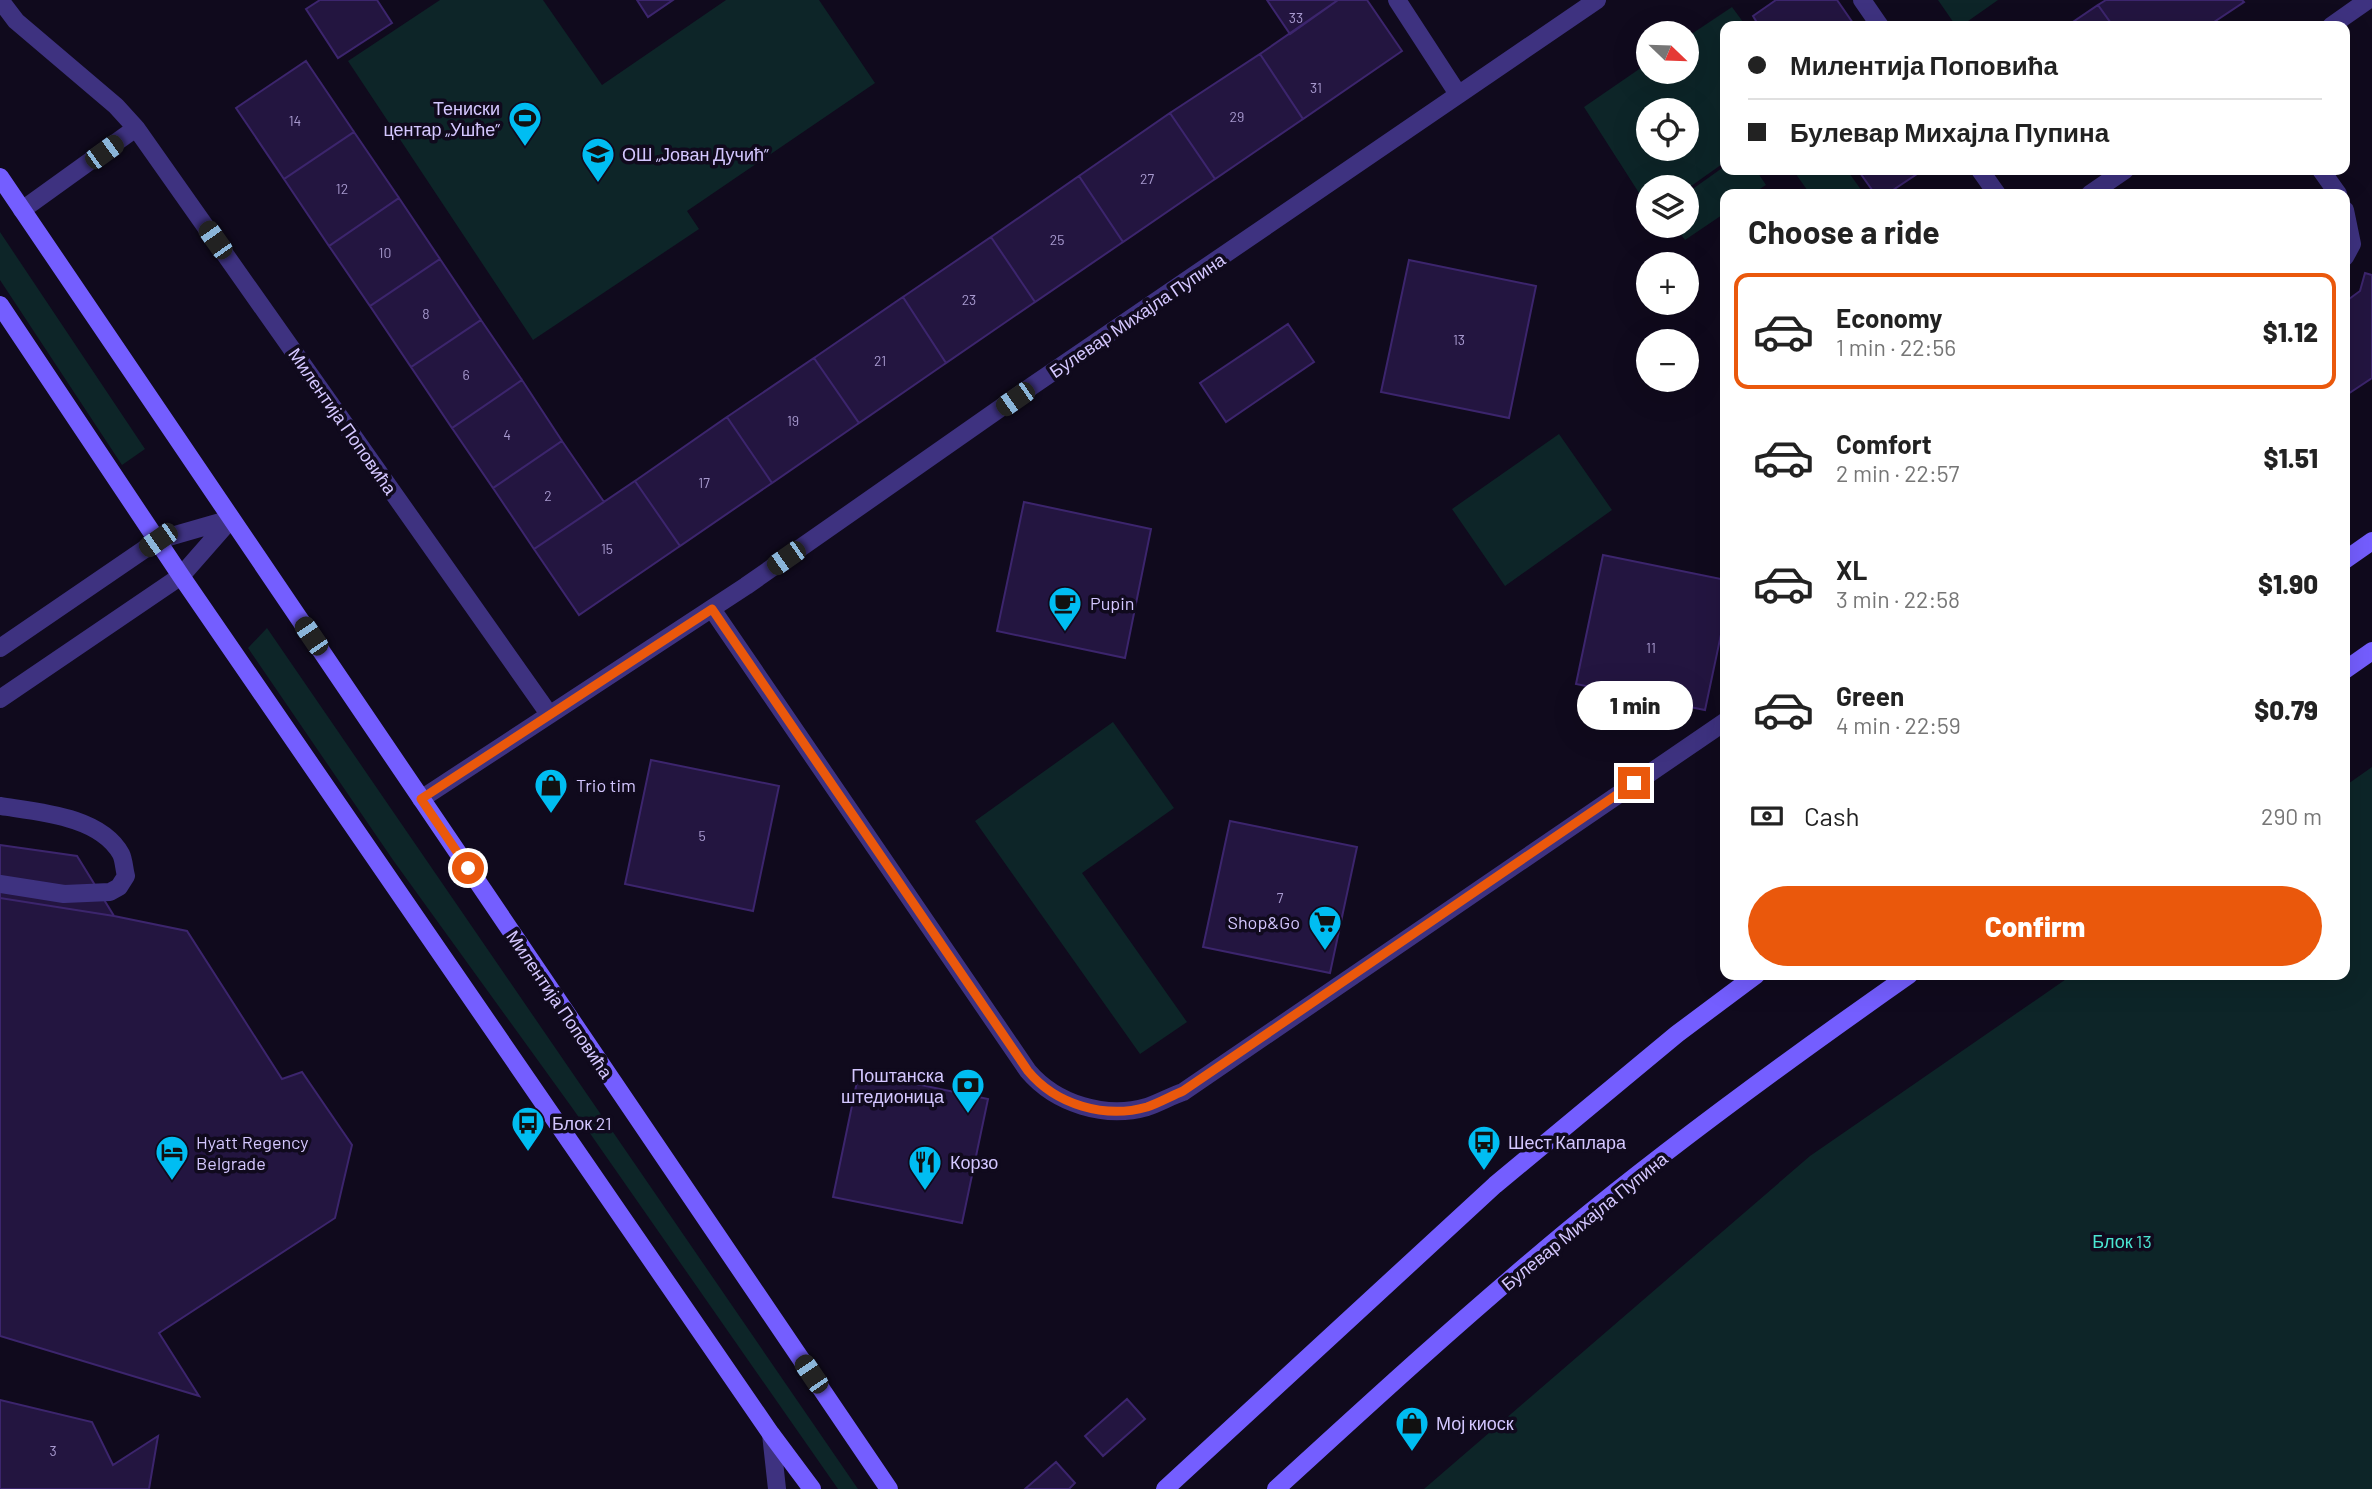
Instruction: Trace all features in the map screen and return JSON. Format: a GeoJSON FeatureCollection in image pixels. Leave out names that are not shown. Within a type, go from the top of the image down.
{"type":"FeatureCollection","features":[{"type":"Feature","properties":{"kind":"street","name":"Милентија Поповића"},"geometry":{"type":"LineString","coordinates":[[0,0],[16,21],[116,106],[136,128],[549,714]]}},
{"type":"Feature","properties":{"kind":"street"},"geometry":{"type":"LineString","coordinates":[[1397,0],[1458,94]]}},
{"type":"Feature","properties":{"kind":"street","name":"Булевар Михајла Пупина"},"geometry":{"type":"LineString","coordinates":[[421,799],[712,609],[1597,0]]}},
{"type":"Feature","properties":{"kind":"street"},"geometry":{"type":"LineString","coordinates":[[1862,0],[1877,21]]}},
{"type":"Feature","properties":{"kind":"street"},"geometry":{"type":"LineString","coordinates":[[2338,21],[2368,0]]}},
{"type":"Feature","properties":{"kind":"street"},"geometry":{"type":"LineString","coordinates":[[22,210],[136,128]]}},
{"type":"Feature","properties":{"kind":"street"},"geometry":{"type":"LineString","coordinates":[[2097,189],[2118,175]]}},
{"type":"Feature","properties":{"kind":"street","name":"Милентија Поповића"},"geometry":{"type":"LineString","coordinates":[[0,177],[886,1487]]}},
{"type":"Feature","properties":{"kind":"street"},"geometry":{"type":"LineString","coordinates":[[0,305],[181,576],[771,1434],[812,1489]]}},
{"type":"Feature","properties":{"kind":"street"},"geometry":{"type":"LineString","coordinates":[[0,648],[158,540],[231,519]]}},
{"type":"Feature","properties":{"kind":"street"},"geometry":{"type":"LineString","coordinates":[[0,699],[181,576],[231,519]]}},
{"type":"Feature","properties":{"kind":"street"},"geometry":{"type":"LineString","coordinates":[[2350,556],[2372,541]]}},
{"type":"Feature","properties":{"kind":"street"},"geometry":{"type":"LineString","coordinates":[[712,609],[1028,1071],[1037,1082],[1059,1097],[1110,1112],[1147,1107],[1183,1091],[1720,726]]}},
{"type":"Feature","properties":{"kind":"street"},"geometry":{"type":"LineString","coordinates":[[2350,666],[2372,651]]}},
{"type":"Feature","properties":{"kind":"street"},"geometry":{"type":"LineString","coordinates":[[0,806],[63,817],[87,825],[112,841],[122,856],[125,876],[119,887],[110,892],[64,894],[0,884]]}},
{"type":"Feature","properties":{"kind":"street"},"geometry":{"type":"LineString","coordinates":[[1165,1489],[1495,1185],[1676,1034],[1749,980]]}},
{"type":"Feature","properties":{"kind":"street","name":"Булевар Михајла Пупина"},"geometry":{"type":"LineString","coordinates":[[1276,1489],[1415,1361],[1567,1231],[1726,1107],[1902,980]]}},
{"type":"Feature","properties":{"kind":"street"},"geometry":{"type":"LineString","coordinates":[[771,1434],[777,1489]]}},
{"type":"Feature","properties":{"kind":"green space","name":"Тениски центар „Ушће”"},"geometry":{"type":"Polygon","coordinates":[[[440,0],[543,0],[602,85],[726,0],[819,0],[875,83],[687,211],[699,229],[533,340],[348,61],[440,0]]]}},
{"type":"Feature","properties":{"kind":"green space"},"geometry":{"type":"Polygon","coordinates":[[[1938,0],[1998,0],[1968,21],[1953,21],[1938,0]]]}},
{"type":"Feature","properties":{"kind":"green space"},"geometry":{"type":"Polygon","coordinates":[[[1732,7],[1742,21],[1720,21],[1720,166],[1699,180],[1699,175],[1636,175],[1636,188],[1584,107],[1636,71],[1636,84],[1699,84],[1699,29],[1732,7]]]}},
{"type":"Feature","properties":{"kind":"green space"},"geometry":{"type":"Polygon","coordinates":[[[1720,170],[1720,175],[1759,175],[1766,185],[1760,189],[1720,189],[1720,216],[1699,231],[1699,184],[1720,170]]]}},
{"type":"Feature","properties":{"kind":"green space"},"geometry":{"type":"Polygon","coordinates":[[[1797,175],[1851,175],[1860,189],[1806,189],[1797,175]]]}},
{"type":"Feature","properties":{"kind":"green space"},"geometry":{"type":"Polygon","coordinates":[[[0,232],[145,449],[122,465],[0,280],[0,232]]]}},
{"type":"Feature","properties":{"kind":"green space"},"geometry":{"type":"Polygon","coordinates":[[[1559,434],[1612,510],[1505,586],[1452,509],[1559,434]]]}},
{"type":"Feature","properties":{"kind":"green space"},"geometry":{"type":"Polygon","coordinates":[[[267,628],[858,1489],[838,1489],[573,1109],[393,860],[248,648],[267,628]]]}},
{"type":"Feature","properties":{"kind":"green space"},"geometry":{"type":"Polygon","coordinates":[[[1113,722],[1174,808],[1082,873],[1187,1022],[1140,1054],[975,821],[1113,722]]]}},
{"type":"Feature","properties":{"kind":"green space","name":"Блок 13"},"geometry":{"type":"Polygon","coordinates":[[[2372,767],[2372,1489],[1424,1489],[1810,1156],[2065,980],[2350,980],[2350,782],[2372,767]]]}},
{"type":"Feature","properties":{"kind":"building"},"geometry":{"type":"Polygon","coordinates":[[[320,0],[377,0],[392,23],[338,58],[306,9],[320,0]]]}},
{"type":"Feature","properties":{"kind":"building"},"geometry":{"type":"Polygon","coordinates":[[[637,0],[673,0],[648,17],[637,0]]]}},
{"type":"Feature","properties":{"kind":"building"},"geometry":{"type":"Polygon","coordinates":[[[1267,0],[1338,0],[1290,34],[1267,0]]]}},
{"type":"Feature","properties":{"kind":"building"},"geometry":{"type":"Polygon","coordinates":[[[1338,0],[1367,0],[1402,51],[1303,119],[1260,54],[1338,0]]]}},
{"type":"Feature","properties":{"kind":"building"},"geometry":{"type":"Polygon","coordinates":[[[1776,0],[1837,0],[1852,21],[1756,21],[1753,16],[1776,0]]]}},
{"type":"Feature","properties":{"kind":"building"},"geometry":{"type":"Polygon","coordinates":[[[2106,0],[2244,2],[2216,21],[2109,21],[2098,5],[2106,0]]]}},
{"type":"Feature","properties":{"kind":"building"},"geometry":{"type":"Polygon","coordinates":[[[2098,5],[2109,21],[2074,21],[2098,5]]]}},
{"type":"Feature","properties":{"kind":"building"},"geometry":{"type":"Polygon","coordinates":[[[1260,54],[1303,119],[1215,179],[1170,113],[1260,54]]]}},
{"type":"Feature","properties":{"kind":"building"},"geometry":{"type":"Polygon","coordinates":[[[306,61],[354,132],[284,179],[236,108],[306,61]]]}},
{"type":"Feature","properties":{"kind":"building"},"geometry":{"type":"Polygon","coordinates":[[[1170,113],[1215,179],[1123,242],[1079,176],[1170,113]]]}},
{"type":"Feature","properties":{"kind":"building"},"geometry":{"type":"Polygon","coordinates":[[[354,132],[399,198],[329,246],[284,179],[354,132]]]}},
{"type":"Feature","properties":{"kind":"building"},"geometry":{"type":"Polygon","coordinates":[[[1862,175],[1916,175],[1894,189],[1871,189],[1862,175]]]}},
{"type":"Feature","properties":{"kind":"building"},"geometry":{"type":"Polygon","coordinates":[[[1079,176],[1123,242],[1035,302],[991,237],[1079,176]]]}},
{"type":"Feature","properties":{"kind":"building"},"geometry":{"type":"Polygon","coordinates":[[[399,198],[440,259],[370,306],[329,246],[399,198]]]}},
{"type":"Feature","properties":{"kind":"building"},"geometry":{"type":"Polygon","coordinates":[[[991,237],[1035,302],[946,363],[903,297],[991,237]]]}},
{"type":"Feature","properties":{"kind":"building"},"geometry":{"type":"Polygon","coordinates":[[[440,259],[481,320],[411,367],[370,306],[440,259]]]}},
{"type":"Feature","properties":{"kind":"building"},"geometry":{"type":"Polygon","coordinates":[[[1409,260],[1536,286],[1509,418],[1381,392],[1409,260]]]}},
{"type":"Feature","properties":{"kind":"building"},"geometry":{"type":"Polygon","coordinates":[[[2365,273],[2372,275],[2372,378],[2350,393],[2350,298],[2360,291],[2365,273]]]}},
{"type":"Feature","properties":{"kind":"building"},"geometry":{"type":"Polygon","coordinates":[[[903,297],[946,363],[859,423],[814,358],[903,297]]]}},
{"type":"Feature","properties":{"kind":"building"},"geometry":{"type":"Polygon","coordinates":[[[481,320],[522,380],[452,428],[411,367],[481,320]]]}},
{"type":"Feature","properties":{"kind":"building"},"geometry":{"type":"Polygon","coordinates":[[[1288,324],[1314,362],[1226,422],[1200,383],[1288,324]]]}},
{"type":"Feature","properties":{"kind":"building"},"geometry":{"type":"Polygon","coordinates":[[[814,358],[859,423],[772,483],[727,417],[814,358]]]}},
{"type":"Feature","properties":{"kind":"building"},"geometry":{"type":"Polygon","coordinates":[[[522,380],[562,441],[493,488],[452,428],[522,380]]]}},
{"type":"Feature","properties":{"kind":"building"},"geometry":{"type":"Polygon","coordinates":[[[727,417],[772,483],[680,546],[635,481],[727,417]]]}},
{"type":"Feature","properties":{"kind":"building"},"geometry":{"type":"Polygon","coordinates":[[[562,441],[604,502],[534,549],[493,488],[562,441]]]}},
{"type":"Feature","properties":{"kind":"building"},"geometry":{"type":"Polygon","coordinates":[[[635,481],[680,546],[579,615],[534,549],[635,481]]]}},
{"type":"Feature","properties":{"kind":"building"},"geometry":{"type":"Polygon","coordinates":[[[1024,502],[1151,529],[1125,658],[997,631],[1024,502]]]}},
{"type":"Feature","properties":{"kind":"building"},"geometry":{"type":"Polygon","coordinates":[[[1603,555],[1720,579],[1720,639],[1705,710],[1576,684],[1603,555]]]}},
{"type":"Feature","properties":{"kind":"building"},"geometry":{"type":"Polygon","coordinates":[[[651,760],[779,786],[753,911],[625,884],[651,760]]]}},
{"type":"Feature","properties":{"kind":"building"},"geometry":{"type":"Polygon","coordinates":[[[1230,821],[1357,847],[1330,973],[1203,947],[1230,821]]]}},
{"type":"Feature","properties":{"kind":"building"},"geometry":{"type":"Polygon","coordinates":[[[0,845],[77,856],[114,916],[0,898],[0,845]]]}},
{"type":"Feature","properties":{"kind":"building","name":"Hyatt Regency Belgrade"},"geometry":{"type":"Polygon","coordinates":[[[0,898],[187,931],[282,1079],[302,1072],[352,1145],[335,1218],[159,1333],[199,1396],[0,1336],[0,898]]]}},
{"type":"Feature","properties":{"kind":"building"},"geometry":{"type":"Polygon","coordinates":[[[859,1072],[988,1099],[962,1223],[833,1197],[859,1072]]]}},
{"type":"Feature","properties":{"kind":"building"},"geometry":{"type":"Polygon","coordinates":[[[1127,1399],[1145,1419],[1103,1456],[1085,1436],[1127,1399]]]}},
{"type":"Feature","properties":{"kind":"building"},"geometry":{"type":"Polygon","coordinates":[[[0,1400],[92,1422],[113,1465],[158,1436],[149,1489],[0,1489],[0,1400]]]}},
{"type":"Feature","properties":{"kind":"building"},"geometry":{"type":"Polygon","coordinates":[[[1056,1462],[1075,1483],[1069,1489],[1025,1489],[1056,1462]]]}},
{"type":"Feature","properties":{"kind":"place","name":"Тениски центар „Ушће”"},"geometry":{"type":"Point","coordinates":[525,148]}},
{"type":"Feature","properties":{"kind":"place","name":"ОШ „Јован Дучић”"},"geometry":{"type":"Point","coordinates":[598,184]}},
{"type":"Feature","properties":{"kind":"place","name":"Pupin"},"geometry":{"type":"Point","coordinates":[1065,633]}},
{"type":"Feature","properties":{"kind":"place","name":"Trio tim"},"geometry":{"type":"Point","coordinates":[551,815]}},
{"type":"Feature","properties":{"kind":"place","name":"Shop&Go"},"geometry":{"type":"Point","coordinates":[1325,952]}},
{"type":"Feature","properties":{"kind":"place","name":"Поштанска штедионица"},"geometry":{"type":"Point","coordinates":[968,1115]}},
{"type":"Feature","properties":{"kind":"place","name":"Блок 21"},"geometry":{"type":"Point","coordinates":[528,1153]}},
{"type":"Feature","properties":{"kind":"place","name":"Шест Каплара"},"geometry":{"type":"Point","coordinates":[1484,1172]}},
{"type":"Feature","properties":{"kind":"place","name":"Hyatt Regency Belgrade"},"geometry":{"type":"Point","coordinates":[172,1182]}},
{"type":"Feature","properties":{"kind":"place","name":"Корзо"},"geometry":{"type":"Point","coordinates":[925,1192]}},
{"type":"Feature","properties":{"kind":"place","name":"Мој киоск"},"geometry":{"type":"Point","coordinates":[1412,1453]}},
{"type":"Feature","properties":{"kind":"route"},"geometry":{"type":"LineString","coordinates":[[468,868],[421,799],[712,609],[1028,1071],[1037,1082],[1059,1097],[1110,1112],[1147,1107],[1183,1091],[1634,783]]}}]}
